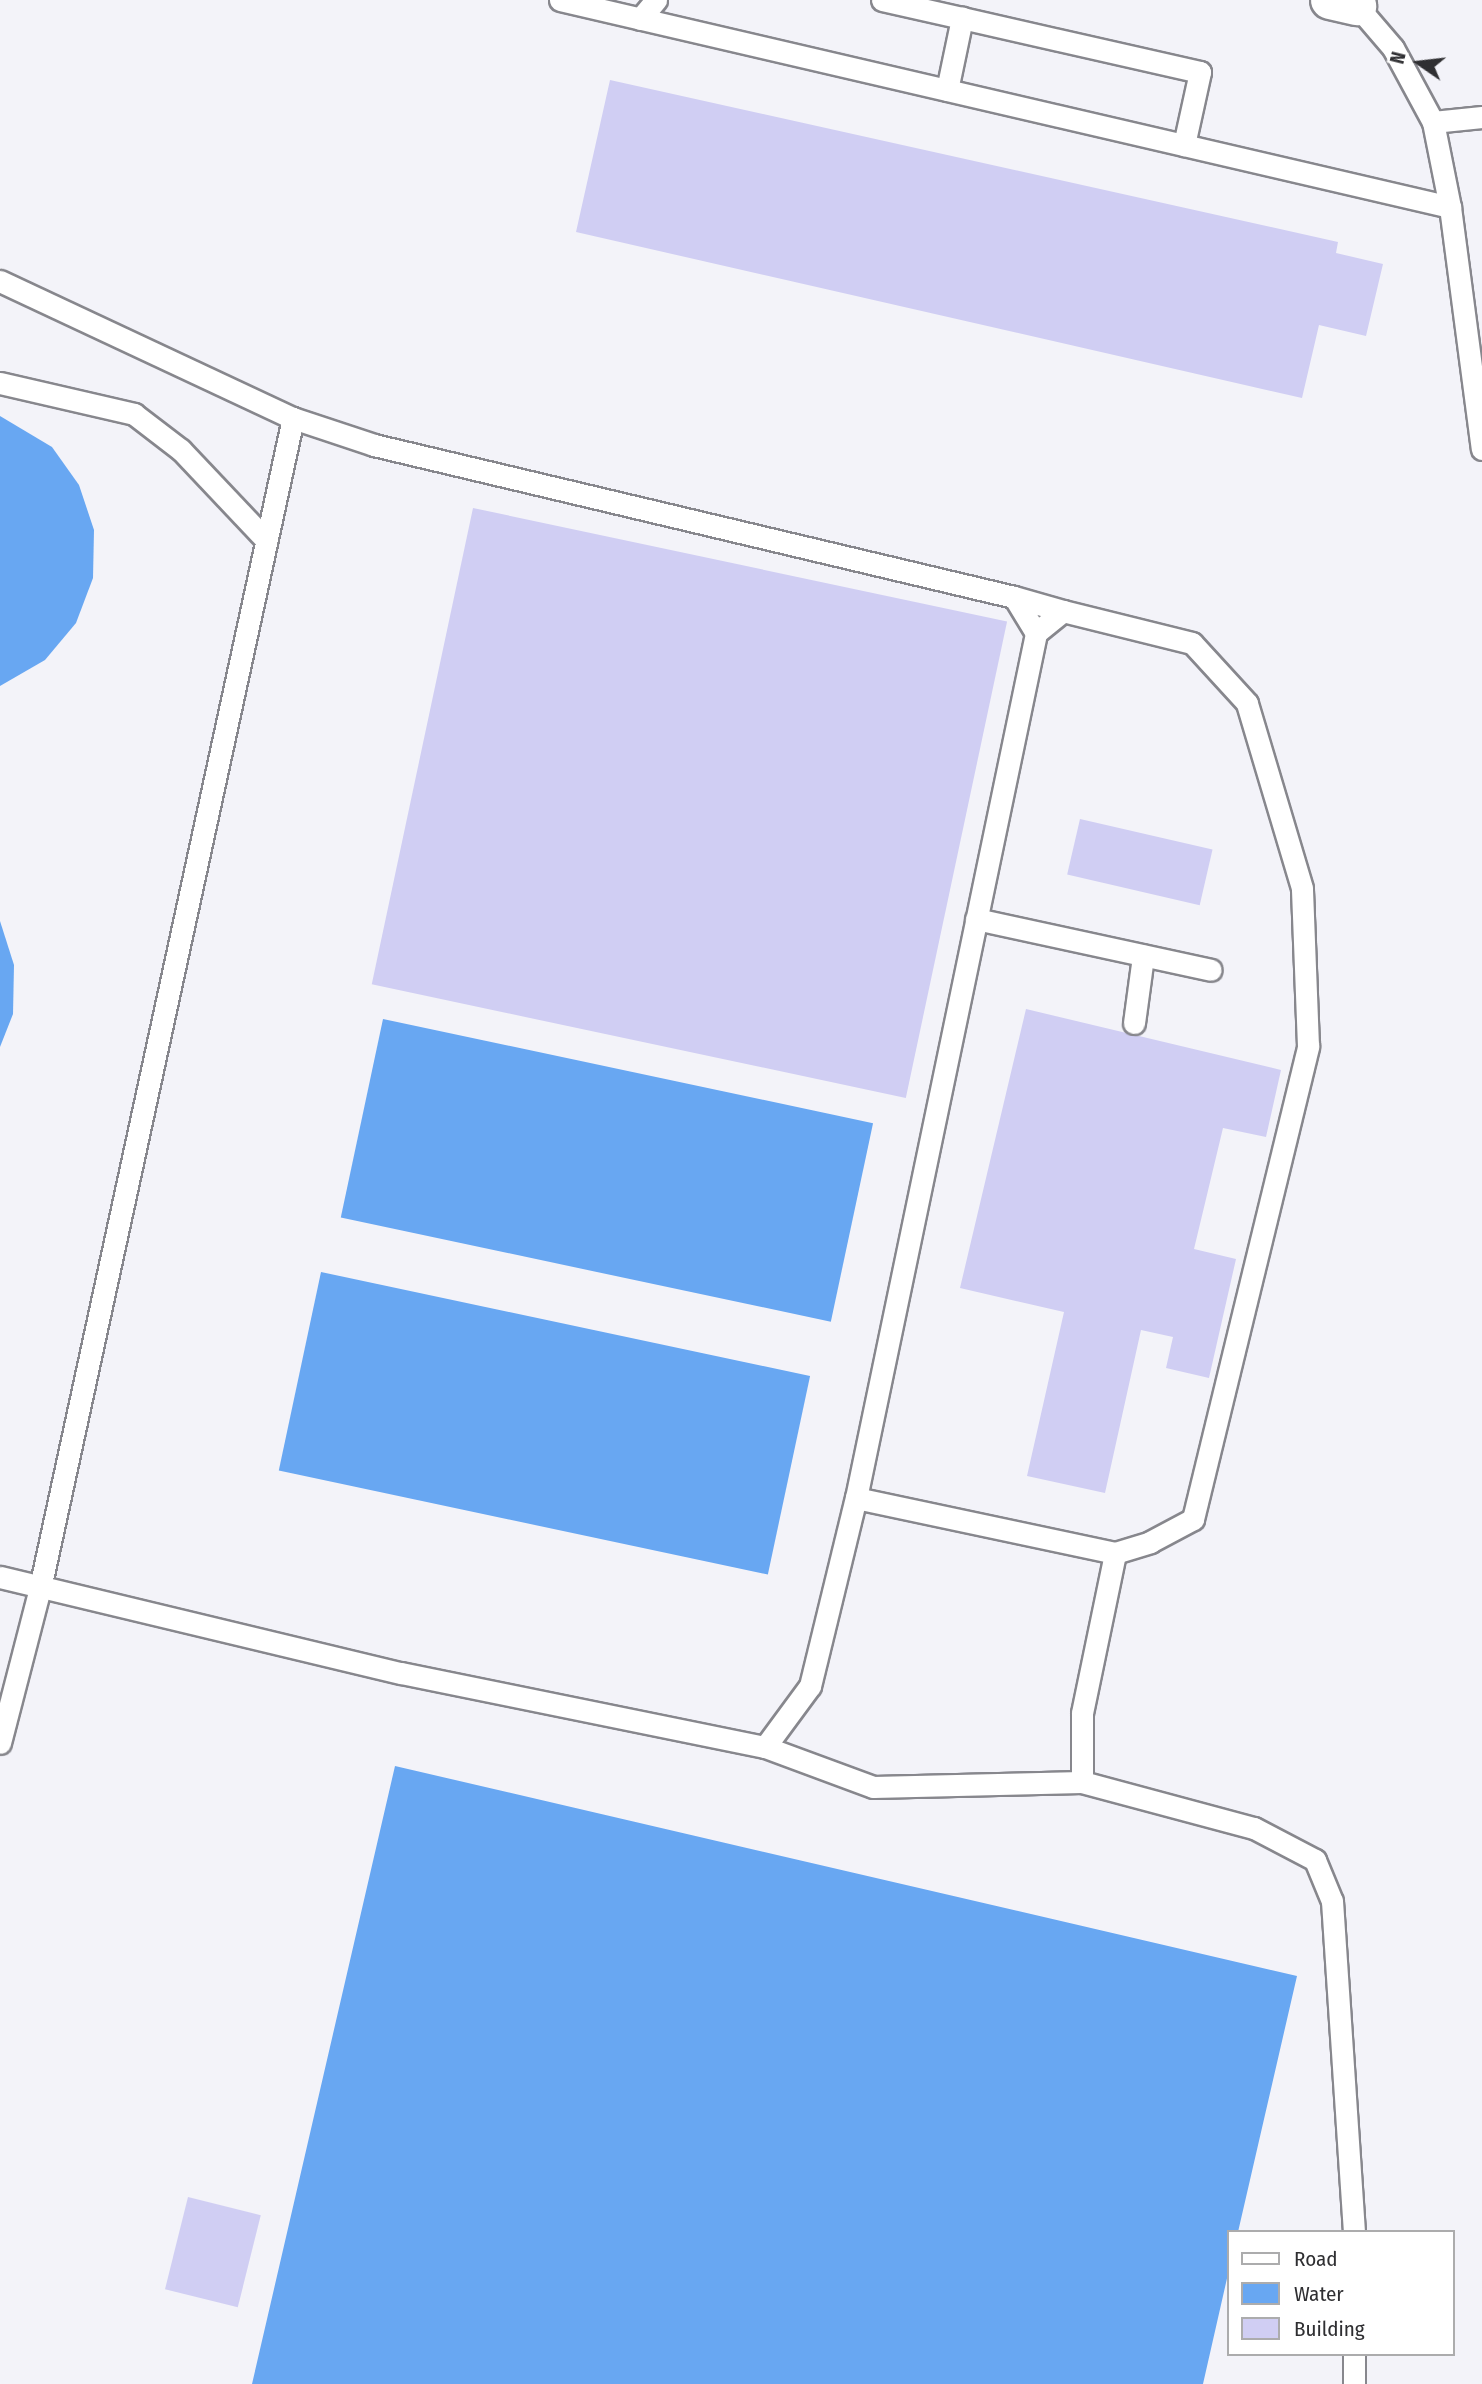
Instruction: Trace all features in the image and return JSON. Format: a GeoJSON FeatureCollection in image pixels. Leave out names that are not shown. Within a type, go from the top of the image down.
{"type":"FeatureCollection","features":[{"type":"Feature","properties":{"kind":"lane"},"geometry":{"type":"LineString","coordinates":[[560,0],[1450,206]]}},
{"type":"Feature","properties":{"kind":"lane"},"geometry":{"type":"LineString","coordinates":[[640,19],[656,0]]}},
{"type":"Feature","properties":{"kind":"lane"},"geometry":{"type":"LineString","coordinates":[[882,0],[1200,72],[1184,145]]}},
{"type":"Feature","properties":{"kind":"lane"},"geometry":{"type":"LineString","coordinates":[[1343,3],[1393,48],[1433,122],[1450,206],[1482,449]]}},
{"type":"Feature","properties":{"kind":"lane"},"geometry":{"type":"LineString","coordinates":[[947,90],[962,18]]}},
{"type":"Feature","properties":{"kind":"lane"},"geometry":{"type":"LineString","coordinates":[[1433,122],[1482,117]]}},
{"type":"Feature","properties":{"kind":"lane"},"geometry":{"type":"LineString","coordinates":[[0,281],[293,418],[387,448],[1014,597],[1192,643],[1247,703],[1302,888],[1308,1046],[1193,1519],[1150,1542],[1115,1553],[856,1498]]}},
{"type":"Feature","properties":{"kind":"lane"},"geometry":{"type":"LineString","coordinates":[[0,383],[134,414],[181,450],[266,540]]}},
{"type":"Feature","properties":{"kind":"lane"},"geometry":{"type":"LineString","coordinates":[[0,1743],[40,1588],[293,418]]}},
{"type":"Feature","properties":{"kind":"lane"},"geometry":{"type":"LineString","coordinates":[[1014,597],[1035,633]]}},
{"type":"Feature","properties":{"kind":"lane"},"geometry":{"type":"LineString","coordinates":[[765,1747],[810,1686],[856,1498],[1035,633],[1063,611]]}},
{"type":"Feature","properties":{"kind":"lane"},"geometry":{"type":"LineString","coordinates":[[976,919],[1211,970]]}},
{"type":"Feature","properties":{"kind":"lane"},"geometry":{"type":"LineString","coordinates":[[1134,1023],[1143,956]]}},
{"type":"Feature","properties":{"kind":"lane"},"geometry":{"type":"LineString","coordinates":[[1082,1782],[1082,1713],[1115,1553]]}},
{"type":"Feature","properties":{"kind":"lane"},"geometry":{"type":"LineString","coordinates":[[0,1577],[401,1673],[765,1747],[873,1787],[1082,1782],[1254,1828],[1315,1860],[1332,1901],[1354,2230]]}},
{"type":"Feature","properties":{"kind":"lane"},"geometry":{"type":"LineString","coordinates":[[1354,2356],[1354,2384]]}},
{"type":"Feature","properties":{"kind":"water"},"geometry":{"type":"Polygon","coordinates":[[[0,416],[52,447],[79,485],[94,530],[93,578],[76,623],[45,660],[0,686],[0,416]]]}},
{"type":"Feature","properties":{"kind":"water"},"geometry":{"type":"Polygon","coordinates":[[[0,921],[14,965],[13,1014],[0,1047],[0,921]]]}},
{"type":"Feature","properties":{"kind":"water"},"geometry":{"type":"Polygon","coordinates":[[[383,1019],[873,1123],[831,1322],[341,1218],[383,1019]]]}},
{"type":"Feature","properties":{"kind":"water"},"geometry":{"type":"Polygon","coordinates":[[[321,1272],[810,1376],[768,1575],[279,1471],[321,1272]]]}},
{"type":"Feature","properties":{"kind":"water"},"geometry":{"type":"Polygon","coordinates":[[[395,1766],[1297,1976],[1238,2230],[1226,2230],[1226,2283],[1203,2384],[252,2384],[395,1766]]]}},
{"type":"Feature","properties":{"kind":"building"},"geometry":{"type":"Polygon","coordinates":[[[610,80],[1338,242],[1336,253],[1383,264],[1366,336],[1319,325],[1302,398],[576,232],[610,80]]]}},
{"type":"Feature","properties":{"kind":"building"},"geometry":{"type":"Polygon","coordinates":[[[473,508],[1007,622],[906,1098],[372,984],[473,508]]]}},
{"type":"Feature","properties":{"kind":"building"},"geometry":{"type":"Polygon","coordinates":[[[1080,819],[1213,850],[1200,905],[1067,875],[1080,819]]]}},
{"type":"Feature","properties":{"kind":"building"},"geometry":{"type":"Polygon","coordinates":[[[1026,1009],[1281,1070],[1266,1137],[1223,1128],[1194,1249],[1236,1259],[1209,1378],[1166,1368],[1173,1337],[1141,1330],[1105,1493],[1027,1476],[1064,1312],[960,1288],[1026,1009]]]}},
{"type":"Feature","properties":{"kind":"building"},"geometry":{"type":"Polygon","coordinates":[[[188,2197],[261,2215],[238,2307],[165,2289],[188,2197]]]}}]}
